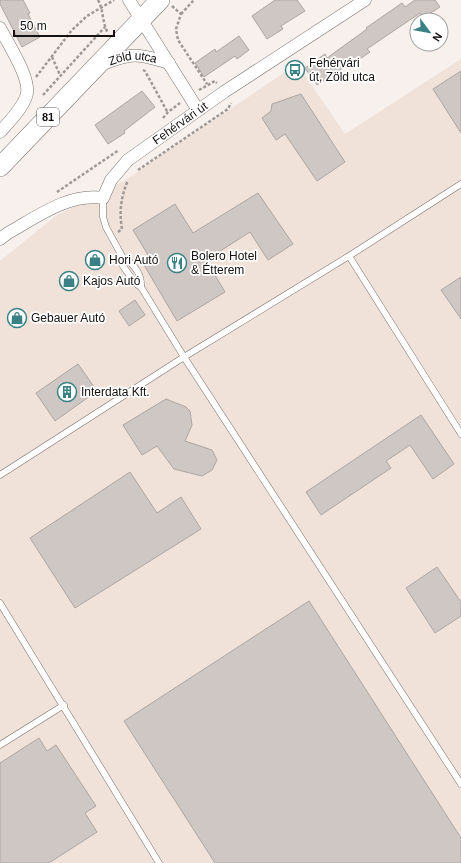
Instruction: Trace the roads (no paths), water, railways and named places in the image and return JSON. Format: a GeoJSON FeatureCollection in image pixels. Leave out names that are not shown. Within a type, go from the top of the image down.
{"type":"FeatureCollection","features":[{"type":"Feature","properties":{"kind":"main road","name":"81"},"geometry":{"type":"LineString","coordinates":[[0,167],[142,19],[166,2]]}},
{"type":"Feature","properties":{"kind":"street","name":"Zöld utca"},"geometry":{"type":"LineString","coordinates":[[129,0],[198,110]]}},
{"type":"Feature","properties":{"kind":"street","name":"Fehérvári út"},"geometry":{"type":"LineString","coordinates":[[103,198],[111,180],[128,160],[198,110],[366,0]]}},
{"type":"Feature","properties":{"kind":"street"},"geometry":{"type":"LineString","coordinates":[[0,28],[26,78],[28,89],[23,103],[0,132]]}},
{"type":"Feature","properties":{"kind":"street","name":"Zöld utca"},"geometry":{"type":"LineString","coordinates":[[97,66],[125,55],[140,55],[169,63]]}},
{"type":"Feature","properties":{"kind":"street"},"geometry":{"type":"LineString","coordinates":[[0,240],[8,233],[67,202],[85,198],[103,198]]}},
{"type":"Feature","properties":{"kind":"lane"},"geometry":{"type":"LineString","coordinates":[[0,475],[184,357],[349,256],[461,184]]}},
{"type":"Feature","properties":{"kind":"lane"},"geometry":{"type":"LineString","coordinates":[[103,198],[103,217],[111,237],[123,258],[123,266],[135,283],[141,287],[184,357],[461,784]]}},
{"type":"Feature","properties":{"kind":"lane"},"geometry":{"type":"LineString","coordinates":[[349,256],[461,434]]}},
{"type":"Feature","properties":{"kind":"lane"},"geometry":{"type":"LineString","coordinates":[[0,603],[64,705],[159,863]]}},
{"type":"Feature","properties":{"kind":"lane"},"geometry":{"type":"LineString","coordinates":[[0,745],[64,705]]}},
{"type":"Feature","properties":{"kind":"place","name":"Fehérvári út, Zöld utca"},"geometry":{"type":"Point","coordinates":[295,70]}},
{"type":"Feature","properties":{"kind":"place","name":"Hori Autó"},"geometry":{"type":"Point","coordinates":[95,260]}},
{"type":"Feature","properties":{"kind":"place","name":"Bolero Hotel & Étterem"},"geometry":{"type":"Point","coordinates":[177,263]}},
{"type":"Feature","properties":{"kind":"place","name":"Kajos Autó"},"geometry":{"type":"Point","coordinates":[69,281]}},
{"type":"Feature","properties":{"kind":"place","name":"Gebauer Autó"},"geometry":{"type":"Point","coordinates":[17,318]}},
{"type":"Feature","properties":{"kind":"place","name":"Interdata Kft."},"geometry":{"type":"Point","coordinates":[67,392]}}]}
